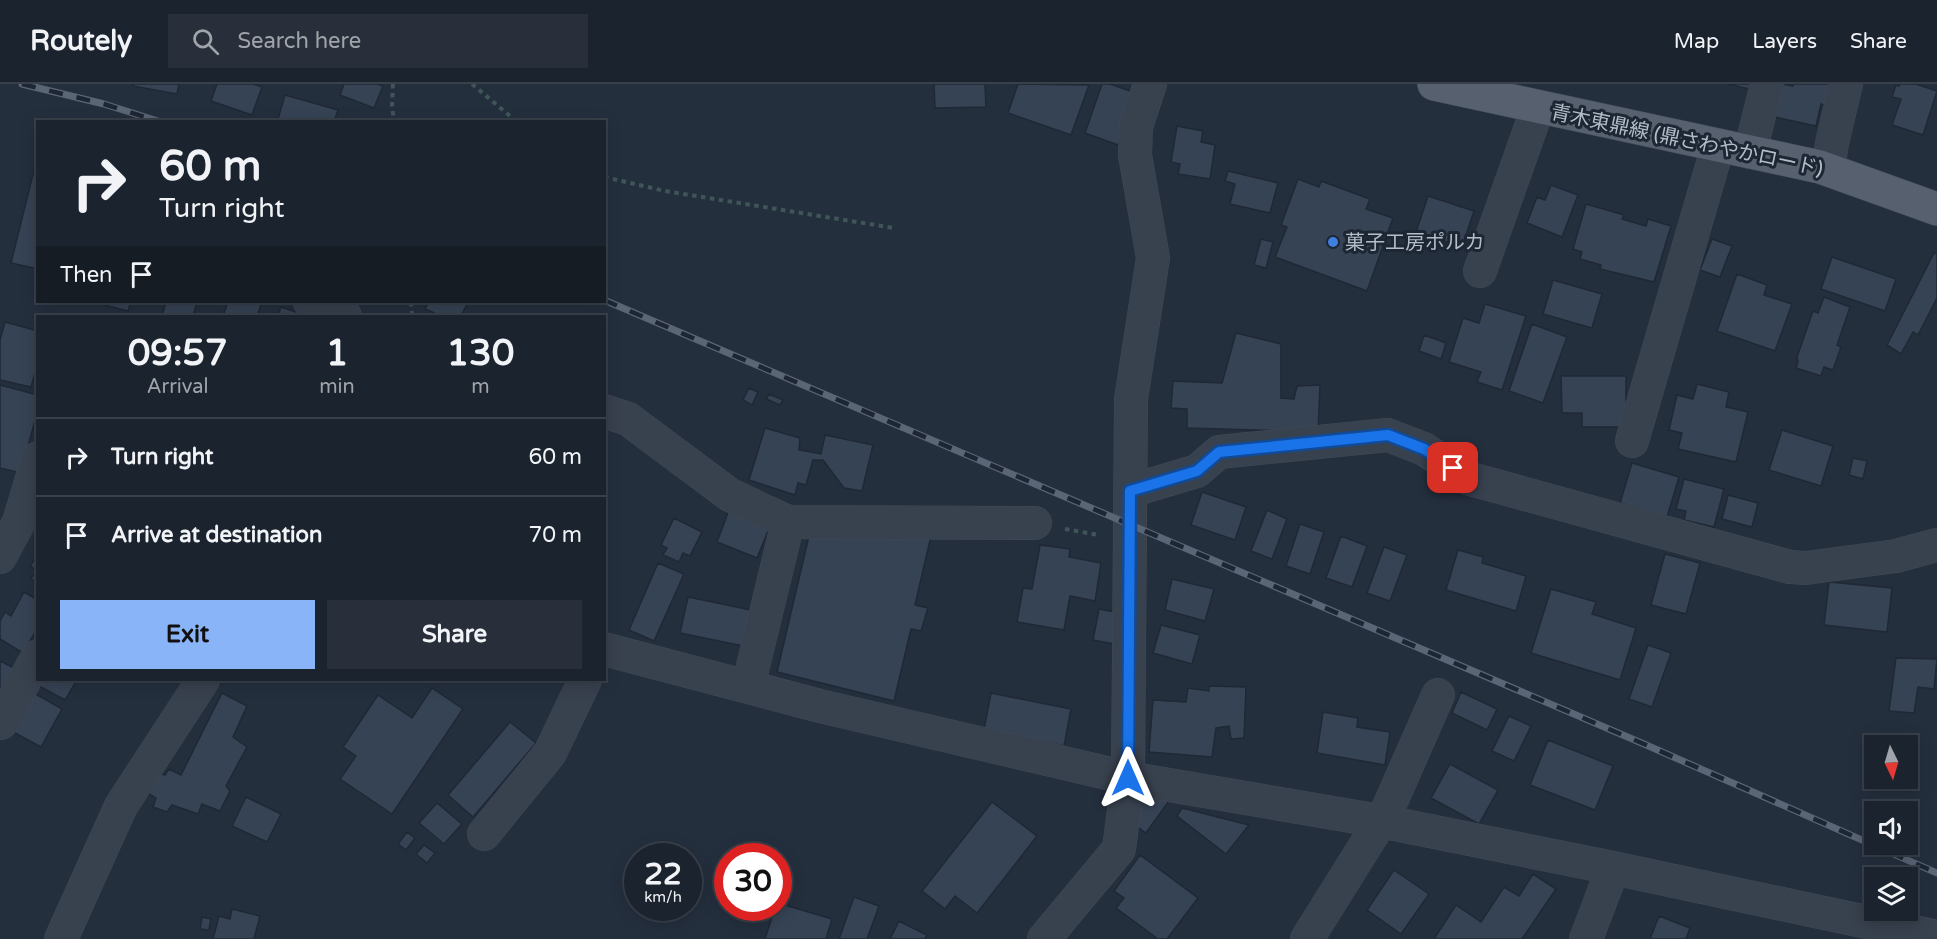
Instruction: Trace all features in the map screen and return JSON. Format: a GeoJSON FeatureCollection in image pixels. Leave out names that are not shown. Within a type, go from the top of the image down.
{"type":"FeatureCollection","features":[{"type":"Feature","properties":{"kind":"main road","name":"青木東鼎線 (鼎さわやかロード)"},"geometry":{"type":"LineString","coordinates":[[1434,84],[1828,170],[1937,209]]}},
{"type":"Feature","properties":{"kind":"street"},"geometry":{"type":"LineString","coordinates":[[1044,939],[1119,849],[1128,778],[1131,399],[1153,258],[1135,155],[1136,127],[1150,84]]}},
{"type":"Feature","properties":{"kind":"street"},"geometry":{"type":"LineString","coordinates":[[1750,152],[1767,84]]}},
{"type":"Feature","properties":{"kind":"street"},"geometry":{"type":"LineString","coordinates":[[1828,170],[1832,142],[1846,84]]}},
{"type":"Feature","properties":{"kind":"street"},"geometry":{"type":"LineString","coordinates":[[1480,271],[1538,107]]}},
{"type":"Feature","properties":{"kind":"street"},"geometry":{"type":"LineString","coordinates":[[1632,441],[1718,146]]}},
{"type":"Feature","properties":{"kind":"street"},"geometry":{"type":"LineString","coordinates":[[312,303],[342,315]]}},
{"type":"Feature","properties":{"kind":"street"},"geometry":{"type":"LineString","coordinates":[[606,412],[628,419],[730,495],[788,522],[1035,523]]}},
{"type":"Feature","properties":{"kind":"street"},"geometry":{"type":"LineString","coordinates":[[1130,491],[1197,471],[1219,452],[1388,435],[1424,449],[1467,478],[1791,567],[1806,568],[1896,556],[1937,545]]}},
{"type":"Feature","properties":{"kind":"street"},"geometry":{"type":"LineString","coordinates":[[0,557],[19,519],[36,464]]}},
{"type":"Feature","properties":{"kind":"street"},"geometry":{"type":"LineString","coordinates":[[748,687],[788,522]]}},
{"type":"Feature","properties":{"kind":"street"},"geometry":{"type":"LineString","coordinates":[[606,650],[820,706],[1128,778],[1380,821],[1937,937]]}},
{"type":"Feature","properties":{"kind":"street"},"geometry":{"type":"LineString","coordinates":[[1,723],[36,660]]}},
{"type":"Feature","properties":{"kind":"street"},"geometry":{"type":"LineString","coordinates":[[61,939],[121,806],[202,681]]}},
{"type":"Feature","properties":{"kind":"street"},"geometry":{"type":"LineString","coordinates":[[484,834],[550,753],[585,681]]}},
{"type":"Feature","properties":{"kind":"street"},"geometry":{"type":"LineString","coordinates":[[1306,939],[1387,811],[1438,695]]}},
{"type":"Feature","properties":{"kind":"street"},"geometry":{"type":"LineString","coordinates":[[1586,939],[1612,868]]}},
{"type":"Feature","properties":{"kind":"path"},"geometry":{"type":"LineString","coordinates":[[393,84],[394,120]]}},
{"type":"Feature","properties":{"kind":"path"},"geometry":{"type":"LineString","coordinates":[[472,84],[515,120]]}},
{"type":"Feature","properties":{"kind":"path"},"geometry":{"type":"LineString","coordinates":[[606,177],[665,191],[894,228]]}},
{"type":"Feature","properties":{"kind":"path"},"geometry":{"type":"LineString","coordinates":[[1035,523],[1130,541]]}},
{"type":"Feature","properties":{"kind":"building"},"geometry":{"type":"Polygon","coordinates":[[[133,84],[179,84],[177,94],[133,86],[133,84]]]}},
{"type":"Feature","properties":{"kind":"building"},"geometry":{"type":"Polygon","coordinates":[[[217,84],[253,84],[262,87],[252,115],[211,101],[217,84]]]}},
{"type":"Feature","properties":{"kind":"building"},"geometry":{"type":"Polygon","coordinates":[[[344,84],[383,86],[374,108],[340,95],[344,84]]]}},
{"type":"Feature","properties":{"kind":"building"},"geometry":{"type":"Polygon","coordinates":[[[934,84],[985,84],[986,107],[935,108],[934,84]]]}},
{"type":"Feature","properties":{"kind":"building"},"geometry":{"type":"Polygon","coordinates":[[[1018,84],[1089,85],[1071,135],[1008,113],[1018,84]]]}},
{"type":"Feature","properties":{"kind":"building"},"geometry":{"type":"Polygon","coordinates":[[[1102,84],[1110,84],[1136,93],[1118,145],[1085,133],[1102,84]]]}},
{"type":"Feature","properties":{"kind":"building"},"geometry":{"type":"Polygon","coordinates":[[[1728,84],[1750,84],[1749,89],[1728,84]]]}},
{"type":"Feature","properties":{"kind":"building"},"geometry":{"type":"Polygon","coordinates":[[[1783,84],[1793,86],[1793,84],[1832,84],[1827,106],[1821,104],[1816,126],[1775,117],[1783,84]]]}},
{"type":"Feature","properties":{"kind":"building"},"geometry":{"type":"Polygon","coordinates":[[[1916,84],[1937,91],[1923,135],[1892,125],[1901,99],[1892,97],[1896,85],[1916,84]]]}},
{"type":"Feature","properties":{"kind":"building"},"geometry":{"type":"Polygon","coordinates":[[[285,95],[338,110],[335,120],[278,120],[285,95]]]}},
{"type":"Feature","properties":{"kind":"building"},"geometry":{"type":"Polygon","coordinates":[[[1177,126],[1203,131],[1201,142],[1215,145],[1210,179],[1178,174],[1180,164],[1171,162],[1177,126]]]}},
{"type":"Feature","properties":{"kind":"building"},"geometry":{"type":"Polygon","coordinates":[[[36,162],[36,269],[11,263],[36,162]]]}},
{"type":"Feature","properties":{"kind":"building"},"geometry":{"type":"Polygon","coordinates":[[[1228,171],[1278,183],[1270,213],[1230,204],[1235,184],[1225,181],[1228,171]]]}},
{"type":"Feature","properties":{"kind":"building","name":"菓子工房ポルカ"},"geometry":{"type":"Polygon","coordinates":[[[1298,179],[1319,187],[1321,181],[1370,199],[1366,209],[1393,218],[1367,291],[1275,257],[1287,227],[1281,225],[1298,179]]]}},
{"type":"Feature","properties":{"kind":"building"},"geometry":{"type":"Polygon","coordinates":[[[1551,185],[1578,195],[1562,237],[1527,223],[1537,197],[1545,200],[1551,185]]]}},
{"type":"Feature","properties":{"kind":"building"},"geometry":{"type":"Polygon","coordinates":[[[1428,196],[1474,211],[1462,247],[1416,232],[1428,196]]]}},
{"type":"Feature","properties":{"kind":"building"},"geometry":{"type":"Polygon","coordinates":[[[1586,204],[1624,215],[1622,219],[1646,226],[1648,219],[1671,226],[1654,282],[1600,269],[1601,265],[1580,259],[1582,252],[1573,249],[1586,204]]]}},
{"type":"Feature","properties":{"kind":"building"},"geometry":{"type":"Polygon","coordinates":[[[1261,239],[1273,242],[1266,268],[1254,265],[1261,239]]]}},
{"type":"Feature","properties":{"kind":"building"},"geometry":{"type":"Polygon","coordinates":[[[1712,239],[1732,246],[1720,277],[1700,270],[1712,239]]]}},
{"type":"Feature","properties":{"kind":"building"},"geometry":{"type":"Polygon","coordinates":[[[1934,253],[1937,254],[1937,298],[1918,335],[1913,332],[1901,354],[1887,345],[1934,253]]]}},
{"type":"Feature","properties":{"kind":"building"},"geometry":{"type":"Polygon","coordinates":[[[1832,257],[1896,279],[1885,311],[1821,289],[1832,257]]]}},
{"type":"Feature","properties":{"kind":"building"},"geometry":{"type":"Polygon","coordinates":[[[1737,274],[1767,285],[1764,295],[1792,304],[1775,351],[1717,331],[1737,274]]]}},
{"type":"Feature","properties":{"kind":"building"},"geometry":{"type":"Polygon","coordinates":[[[1553,280],[1602,294],[1592,328],[1543,314],[1553,280]]]}},
{"type":"Feature","properties":{"kind":"building"},"geometry":{"type":"Polygon","coordinates":[[[1824,297],[1850,307],[1837,345],[1841,347],[1833,370],[1824,367],[1821,376],[1796,368],[1797,357],[1813,311],[1818,313],[1824,297]]]}},
{"type":"Feature","properties":{"kind":"building"},"geometry":{"type":"Polygon","coordinates":[[[106,303],[131,303],[128,311],[105,305],[106,303]]]}},
{"type":"Feature","properties":{"kind":"building"},"geometry":{"type":"Polygon","coordinates":[[[166,303],[197,303],[193,315],[162,315],[166,303]]]}},
{"type":"Feature","properties":{"kind":"building"},"geometry":{"type":"Polygon","coordinates":[[[228,303],[262,303],[257,315],[223,315],[228,303]]]}},
{"type":"Feature","properties":{"kind":"building"},"geometry":{"type":"Polygon","coordinates":[[[428,303],[468,303],[462,315],[439,315],[425,309],[428,303]]]}},
{"type":"Feature","properties":{"kind":"building"},"geometry":{"type":"Polygon","coordinates":[[[1485,304],[1526,316],[1502,390],[1477,382],[1481,372],[1449,362],[1463,318],[1479,323],[1485,304]]]}},
{"type":"Feature","properties":{"kind":"building"},"geometry":{"type":"Polygon","coordinates":[[[281,307],[305,315],[278,315],[281,307]]]}},
{"type":"Feature","properties":{"kind":"building"},"geometry":{"type":"Polygon","coordinates":[[[5,322],[36,330],[36,369],[31,387],[0,380],[0,340],[5,322]]]}},
{"type":"Feature","properties":{"kind":"building"},"geometry":{"type":"Polygon","coordinates":[[[1532,324],[1567,337],[1543,403],[1509,391],[1532,324]]]}},
{"type":"Feature","properties":{"kind":"building"},"geometry":{"type":"Polygon","coordinates":[[[1236,333],[1281,344],[1281,398],[1294,399],[1297,386],[1320,385],[1318,432],[1187,428],[1187,409],[1171,408],[1173,381],[1222,383],[1236,333]]]}},
{"type":"Feature","properties":{"kind":"building"},"geometry":{"type":"Polygon","coordinates":[[[1424,335],[1446,343],[1441,359],[1419,351],[1424,335]]]}},
{"type":"Feature","properties":{"kind":"building"},"geometry":{"type":"Polygon","coordinates":[[[1561,376],[1626,376],[1626,427],[1582,427],[1582,413],[1562,413],[1561,376]]]}},
{"type":"Feature","properties":{"kind":"building"},"geometry":{"type":"Polygon","coordinates":[[[1697,384],[1729,392],[1726,407],[1748,412],[1736,462],[1678,449],[1682,433],[1669,430],[1677,395],[1693,399],[1697,384]]]}},
{"type":"Feature","properties":{"kind":"building"},"geometry":{"type":"Polygon","coordinates":[[[0,385],[36,394],[36,417],[21,473],[0,468],[0,385]]]}},
{"type":"Feature","properties":{"kind":"building"},"geometry":{"type":"Polygon","coordinates":[[[749,388],[758,392],[752,405],[743,400],[749,388]]]}},
{"type":"Feature","properties":{"kind":"building"},"geometry":{"type":"Polygon","coordinates":[[[769,394],[783,400],[780,405],[766,399],[769,394]]]}},
{"type":"Feature","properties":{"kind":"building"},"geometry":{"type":"Polygon","coordinates":[[[765,428],[800,438],[799,450],[821,454],[825,435],[873,445],[862,491],[844,488],[823,460],[813,460],[806,485],[798,483],[795,495],[749,480],[765,428]]]}},
{"type":"Feature","properties":{"kind":"building"},"geometry":{"type":"Polygon","coordinates":[[[1782,430],[1833,446],[1821,486],[1769,470],[1782,430]]]}},
{"type":"Feature","properties":{"kind":"building"},"geometry":{"type":"Polygon","coordinates":[[[1853,458],[1867,461],[1863,479],[1849,475],[1853,458]]]}},
{"type":"Feature","properties":{"kind":"building"},"geometry":{"type":"Polygon","coordinates":[[[1632,463],[1679,477],[1667,517],[1620,503],[1632,463]]]}},
{"type":"Feature","properties":{"kind":"building"},"geometry":{"type":"Polygon","coordinates":[[[1684,479],[1724,489],[1714,527],[1684,520],[1686,511],[1676,509],[1684,479]]]}},
{"type":"Feature","properties":{"kind":"building"},"geometry":{"type":"Polygon","coordinates":[[[1202,492],[1246,507],[1235,540],[1191,525],[1202,492]]]}},
{"type":"Feature","properties":{"kind":"building"},"geometry":{"type":"Polygon","coordinates":[[[1728,495],[1758,503],[1752,527],[1722,519],[1728,495]]]}},
{"type":"Feature","properties":{"kind":"building"},"geometry":{"type":"Polygon","coordinates":[[[729,510],[770,526],[757,558],[717,542],[729,510]]]}},
{"type":"Feature","properties":{"kind":"building"},"geometry":{"type":"Polygon","coordinates":[[[1267,510],[1287,519],[1272,559],[1251,551],[1267,510]]]}},
{"type":"Feature","properties":{"kind":"building"},"geometry":{"type":"Polygon","coordinates":[[[674,518],[702,532],[690,556],[683,553],[679,562],[663,555],[667,548],[661,545],[674,518]]]}},
{"type":"Feature","properties":{"kind":"building"},"geometry":{"type":"Polygon","coordinates":[[[1300,524],[1324,532],[1310,574],[1286,566],[1300,524]]]}},
{"type":"Feature","properties":{"kind":"building"},"geometry":{"type":"Polygon","coordinates":[[[809,536],[931,536],[915,605],[928,608],[921,631],[911,629],[894,701],[777,672],[809,536]]]}},
{"type":"Feature","properties":{"kind":"building"},"geometry":{"type":"Polygon","coordinates":[[[1341,536],[1367,546],[1352,587],[1326,578],[1341,536]]]}},
{"type":"Feature","properties":{"kind":"building"},"geometry":{"type":"Polygon","coordinates":[[[1040,545],[1070,549],[1069,557],[1101,563],[1095,601],[1070,596],[1064,630],[1017,622],[1023,588],[1032,589],[1040,545]]]}},
{"type":"Feature","properties":{"kind":"building"},"geometry":{"type":"Polygon","coordinates":[[[1384,547],[1407,555],[1390,601],[1367,593],[1384,547]]]}},
{"type":"Feature","properties":{"kind":"building"},"geometry":{"type":"Polygon","coordinates":[[[1458,550],[1483,557],[1482,563],[1526,576],[1516,611],[1446,590],[1458,550]]]}},
{"type":"Feature","properties":{"kind":"building"},"geometry":{"type":"Polygon","coordinates":[[[1665,554],[1700,563],[1686,614],[1651,605],[1665,554]]]}},
{"type":"Feature","properties":{"kind":"building"},"geometry":{"type":"Polygon","coordinates":[[[36,557],[36,570],[30,566],[36,557]]]}},
{"type":"Feature","properties":{"kind":"building"},"geometry":{"type":"Polygon","coordinates":[[[658,563],[684,574],[654,641],[629,630],[658,563]]]}},
{"type":"Feature","properties":{"kind":"building"},"geometry":{"type":"Polygon","coordinates":[[[36,570],[36,582],[31,579],[36,570]]]}},
{"type":"Feature","properties":{"kind":"building"},"geometry":{"type":"Polygon","coordinates":[[[1172,579],[1214,589],[1205,621],[1165,610],[1172,579]]]}},
{"type":"Feature","properties":{"kind":"building"},"geometry":{"type":"Polygon","coordinates":[[[1829,582],[1892,588],[1887,632],[1824,625],[1829,582]]]}},
{"type":"Feature","properties":{"kind":"building"},"geometry":{"type":"Polygon","coordinates":[[[1551,589],[1596,602],[1592,614],[1636,628],[1620,680],[1531,653],[1551,589]]]}},
{"type":"Feature","properties":{"kind":"building"},"geometry":{"type":"Polygon","coordinates":[[[24,592],[36,599],[36,630],[23,653],[0,639],[0,621],[5,612],[11,616],[24,592]]]}},
{"type":"Feature","properties":{"kind":"building"},"geometry":{"type":"Polygon","coordinates":[[[688,597],[756,611],[748,647],[680,633],[688,597]]]}},
{"type":"Feature","properties":{"kind":"building"},"geometry":{"type":"Polygon","coordinates":[[[1099,609],[1120,613],[1114,644],[1093,640],[1099,609]]]}},
{"type":"Feature","properties":{"kind":"building"},"geometry":{"type":"Polygon","coordinates":[[[1161,625],[1200,635],[1192,664],[1153,653],[1161,625]]]}},
{"type":"Feature","properties":{"kind":"building"},"geometry":{"type":"Polygon","coordinates":[[[1648,645],[1671,653],[1652,707],[1629,699],[1648,645]]]}},
{"type":"Feature","properties":{"kind":"building"},"geometry":{"type":"Polygon","coordinates":[[[1896,658],[1937,659],[1934,689],[1918,687],[1914,713],[1889,711],[1896,658]]]}},
{"type":"Feature","properties":{"kind":"building"},"geometry":{"type":"Polygon","coordinates":[[[0,661],[14,668],[0,694],[0,661]]]}},
{"type":"Feature","properties":{"kind":"building"},"geometry":{"type":"Polygon","coordinates":[[[42,681],[76,681],[65,700],[39,686],[42,681]]]}},
{"type":"Feature","properties":{"kind":"building"},"geometry":{"type":"Polygon","coordinates":[[[1209,686],[1246,687],[1244,738],[1231,739],[1229,726],[1216,728],[1212,757],[1149,752],[1153,700],[1186,702],[1188,688],[1209,691],[1209,686]]]}},
{"type":"Feature","properties":{"kind":"building"},"geometry":{"type":"Polygon","coordinates":[[[432,688],[463,709],[392,814],[340,779],[356,756],[343,747],[378,695],[412,718],[432,688]]]}},
{"type":"Feature","properties":{"kind":"building"},"geometry":{"type":"Polygon","coordinates":[[[1461,692],[1497,709],[1487,730],[1452,713],[1461,692]]]}},
{"type":"Feature","properties":{"kind":"building"},"geometry":{"type":"Polygon","coordinates":[[[34,693],[62,709],[41,747],[13,732],[34,693]]]}},
{"type":"Feature","properties":{"kind":"building"},"geometry":{"type":"Polygon","coordinates":[[[222,693],[247,706],[233,737],[247,747],[226,786],[230,791],[220,811],[202,804],[198,814],[172,805],[167,812],[153,807],[156,798],[149,794],[157,772],[165,775],[169,769],[181,775],[222,693]]]}},
{"type":"Feature","properties":{"kind":"building"},"geometry":{"type":"Polygon","coordinates":[[[991,693],[1071,709],[1064,746],[984,729],[991,693]]]}},
{"type":"Feature","properties":{"kind":"building"},"geometry":{"type":"Polygon","coordinates":[[[1323,712],[1358,718],[1357,727],[1390,732],[1385,765],[1317,753],[1323,712]]]}},
{"type":"Feature","properties":{"kind":"building"},"geometry":{"type":"Polygon","coordinates":[[[1509,716],[1531,726],[1514,761],[1492,751],[1509,716]]]}},
{"type":"Feature","properties":{"kind":"building"},"geometry":{"type":"Polygon","coordinates":[[[510,722],[536,743],[473,817],[448,795],[510,722]]]}},
{"type":"Feature","properties":{"kind":"building"},"geometry":{"type":"Polygon","coordinates":[[[1548,740],[1613,766],[1595,810],[1530,785],[1548,740]]]}},
{"type":"Feature","properties":{"kind":"building"},"geometry":{"type":"Polygon","coordinates":[[[1450,764],[1498,790],[1479,824],[1431,798],[1450,764]]]}},
{"type":"Feature","properties":{"kind":"building"},"geometry":{"type":"Polygon","coordinates":[[[1142,791],[1171,798],[1146,833],[1136,826],[1142,791]]]}},
{"type":"Feature","properties":{"kind":"building"},"geometry":{"type":"Polygon","coordinates":[[[246,797],[281,814],[267,842],[232,826],[246,797]]]}},
{"type":"Feature","properties":{"kind":"building"},"geometry":{"type":"Polygon","coordinates":[[[992,802],[1037,836],[977,913],[955,896],[945,909],[922,891],[992,802]]]}},
{"type":"Feature","properties":{"kind":"building"},"geometry":{"type":"Polygon","coordinates":[[[437,803],[462,824],[444,844],[419,823],[437,803]]]}},
{"type":"Feature","properties":{"kind":"building"},"geometry":{"type":"Polygon","coordinates":[[[1182,808],[1249,825],[1226,854],[1177,816],[1182,808]]]}},
{"type":"Feature","properties":{"kind":"building"},"geometry":{"type":"Polygon","coordinates":[[[407,832],[415,838],[406,850],[398,844],[407,832]]]}},
{"type":"Feature","properties":{"kind":"building"},"geometry":{"type":"Polygon","coordinates":[[[424,845],[435,853],[427,863],[416,854],[424,845]]]}},
{"type":"Feature","properties":{"kind":"building"},"geometry":{"type":"Polygon","coordinates":[[[1140,855],[1198,898],[1167,939],[1158,939],[1116,908],[1124,898],[1114,891],[1140,855]]]}},
{"type":"Feature","properties":{"kind":"building"},"geometry":{"type":"Polygon","coordinates":[[[1394,870],[1429,894],[1401,934],[1367,910],[1394,870]]]}},
{"type":"Feature","properties":{"kind":"building"},"geometry":{"type":"Polygon","coordinates":[[[1533,874],[1556,889],[1522,939],[1434,939],[1456,905],[1481,922],[1504,887],[1519,896],[1533,874]]]}},
{"type":"Feature","properties":{"kind":"building"},"geometry":{"type":"Polygon","coordinates":[[[854,897],[879,906],[867,939],[839,939],[854,897]]]}},
{"type":"Feature","properties":{"kind":"building"},"geometry":{"type":"Polygon","coordinates":[[[792,907],[832,919],[826,939],[765,939],[771,921],[792,921],[792,907]]]}},
{"type":"Feature","properties":{"kind":"building"},"geometry":{"type":"Polygon","coordinates":[[[232,909],[260,916],[254,939],[213,939],[219,916],[230,919],[232,909]]]}},
{"type":"Feature","properties":{"kind":"building"},"geometry":{"type":"Polygon","coordinates":[[[1659,916],[1690,928],[1686,939],[1650,939],[1659,916]]]}},
{"type":"Feature","properties":{"kind":"building"},"geometry":{"type":"Polygon","coordinates":[[[202,917],[211,919],[209,930],[200,929],[202,917]]]}},
{"type":"Feature","properties":{"kind":"building"},"geometry":{"type":"Polygon","coordinates":[[[899,921],[927,935],[925,939],[890,939],[899,921]]]}},
{"type":"Feature","properties":{"kind":"railway"},"geometry":{"type":"LineString","coordinates":[[22,84],[104,104],[155,120]]}},
{"type":"Feature","properties":{"kind":"railway"},"geometry":{"type":"LineString","coordinates":[[606,301],[1644,744],[1937,873]]}},
{"type":"Feature","properties":{"kind":"place","name":"菓子工房ポルカ"},"geometry":{"type":"Point","coordinates":[1333,242]}},
{"type":"Feature","properties":{"kind":"route"},"geometry":{"type":"LineString","coordinates":[[1128,778],[1130,491],[1197,471],[1219,452],[1388,435],[1424,449],[1453,468]]}}]}
